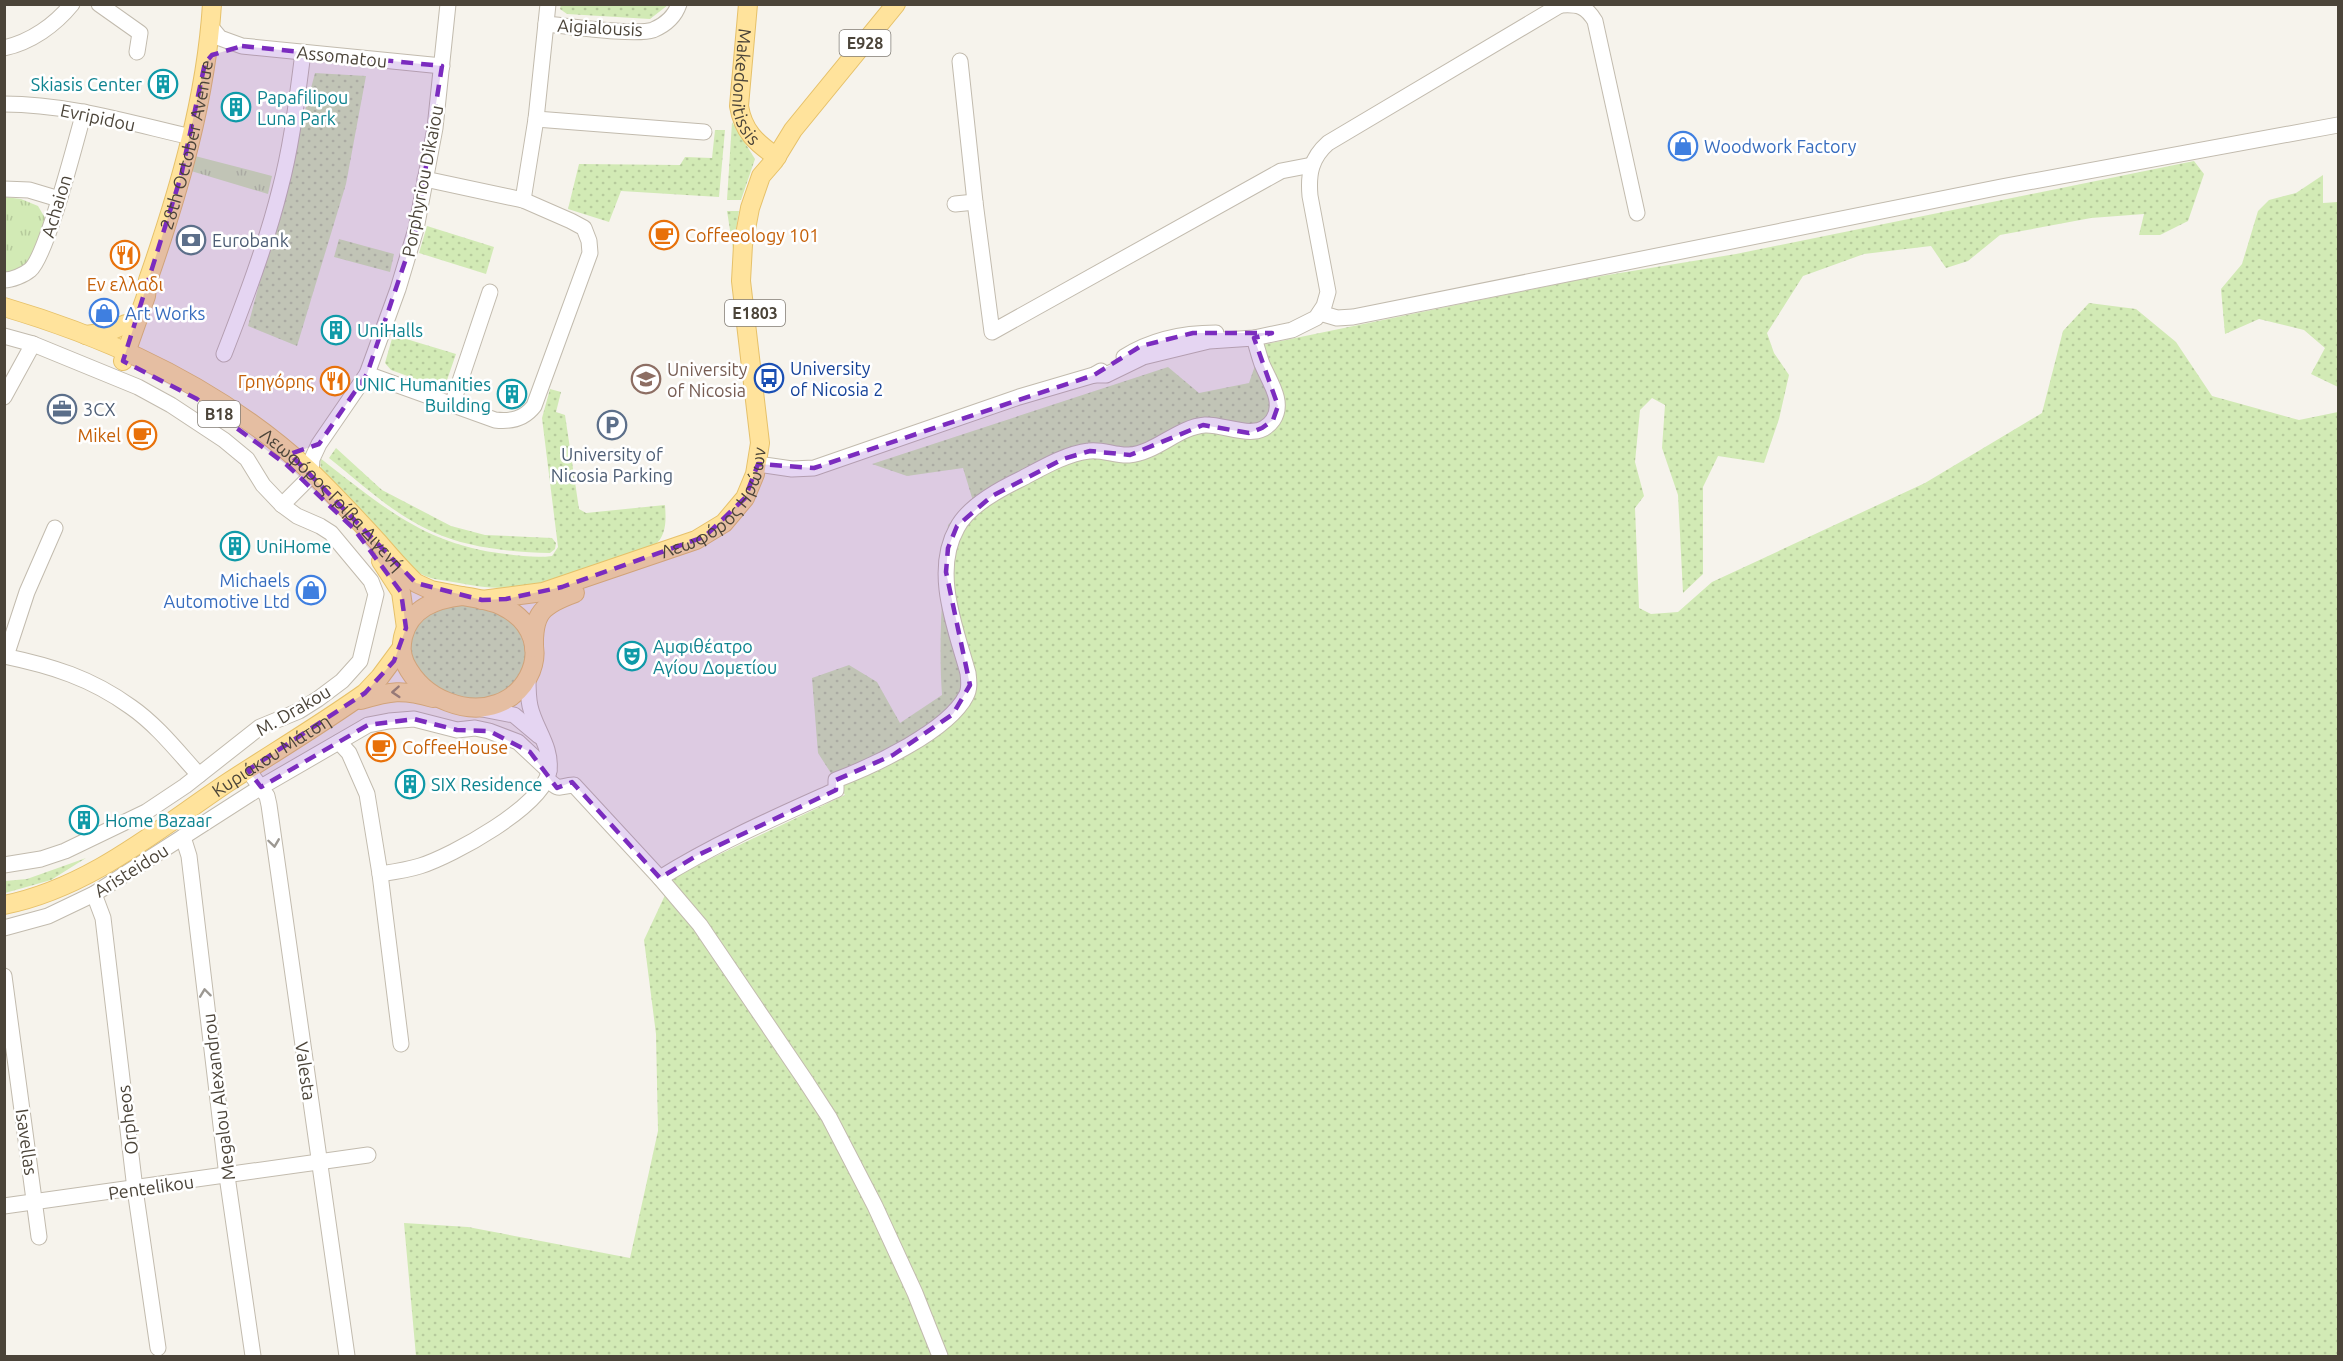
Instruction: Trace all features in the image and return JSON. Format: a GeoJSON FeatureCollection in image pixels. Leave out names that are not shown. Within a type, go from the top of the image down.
{"type":"FeatureCollection","features":[{"type":"Feature","properties":{"kind":"main road","name":"28th October Avenue"},"geometry":{"type":"LineString","coordinates":[[120,354],[146,296],[148,280],[174,205],[191,137],[205,63],[212,4]]}},
{"type":"Feature","properties":{"kind":"main road","name":"Makedonitissis"},"geometry":{"type":"LineString","coordinates":[[748,4],[739,106],[741,117],[749,134],[775,159]]}},
{"type":"Feature","properties":{"kind":"main road","name":"Λεωφόρος Ηρώων"},"geometry":{"type":"LineString","coordinates":[[534,648],[534,625],[544,609],[552,603],[688,555],[725,534],[744,516],[753,503],[763,484],[763,465],[769,428],[754,312],[752,276],[757,227],[775,159],[794,130],[896,4]]}},
{"type":"Feature","properties":{"kind":"main road","name":"28th October Avenue"},"geometry":{"type":"LineString","coordinates":[[120,354],[126,324],[138,293],[148,280]]}},
{"type":"Feature","properties":{"kind":"main road","name":"Λεωφόρος Γρίβα Διγενή"},"geometry":{"type":"LineString","coordinates":[[4,307],[85,335],[120,354],[197,399],[308,476],[395,580],[403,600],[406,628]]}},
{"type":"Feature","properties":{"kind":"main road","name":"Λεωφόρος Γρίβα Διγενή"},"geometry":{"type":"LineString","coordinates":[[4,317],[120,354],[176,377],[227,407],[270,436],[416,583],[431,590],[462,596]]}},
{"type":"Feature","properties":{"kind":"main road"},"geometry":{"type":"LineString","coordinates":[[85,335],[108,332],[126,324]]}},
{"type":"Feature","properties":{"kind":"main road","name":"Λεωφόρος Ηρώων"},"geometry":{"type":"LineString","coordinates":[[482,600],[525,596],[552,590],[704,537],[724,523],[745,498],[763,465]]}},
{"type":"Feature","properties":{"kind":"main road"},"geometry":{"type":"LineString","coordinates":[[462,596],[503,606],[520,619],[534,648],[534,664],[528,678],[518,693],[504,703],[478,708],[445,701],[420,684],[408,668],[400,650],[411,618],[426,605],[462,596]]}},
{"type":"Feature","properties":{"kind":"main road","name":"Κυριάκου Μάτση"},"geometry":{"type":"LineString","coordinates":[[4,905],[51,893],[99,868],[348,705],[373,685],[400,650]]}},
{"type":"Feature","properties":{"kind":"main road","name":"Κυριάκου Μάτση"},"geometry":{"type":"LineString","coordinates":[[348,705],[396,691],[408,691],[445,701]]}},
{"type":"Feature","properties":{"kind":"street"},"geometry":{"type":"LineString","coordinates":[[4,48],[35,36],[52,24],[72,4]]}},
{"type":"Feature","properties":{"kind":"street"},"geometry":{"type":"LineString","coordinates":[[99,4],[140,33],[136,52]]}},
{"type":"Feature","properties":{"kind":"street","name":"Porphyriou Dikaiou"},"geometry":{"type":"LineString","coordinates":[[308,476],[319,444],[367,374],[398,289],[411,245],[435,128],[448,4]]}},
{"type":"Feature","properties":{"kind":"street"},"geometry":{"type":"LineString","coordinates":[[523,200],[536,119],[548,4]]}},
{"type":"Feature","properties":{"kind":"street","name":"Aigialousis"},"geometry":{"type":"LineString","coordinates":[[546,24],[644,32],[671,18],[679,4]]}},
{"type":"Feature","properties":{"kind":"street"},"geometry":{"type":"LineString","coordinates":[[1094,375],[1106,375],[1143,357],[1209,341],[1254,338],[1310,323],[1320,314],[1328,292],[1310,196],[1309,181],[1316,156],[1328,143],[1562,5],[1583,7],[1595,21],[1637,213]]}},
{"type":"Feature","properties":{"kind":"street","name":"Assomatou"},"geometry":{"type":"LineString","coordinates":[[210,26],[220,38],[242,46],[442,66]]}},
{"type":"Feature","properties":{"kind":"street","name":"Assomatou"},"geometry":{"type":"LineString","coordinates":[[205,63],[217,51],[242,46]]}},
{"type":"Feature","properties":{"kind":"street"},"geometry":{"type":"LineString","coordinates":[[224,354],[265,244],[280,189],[294,124],[303,53]]}},
{"type":"Feature","properties":{"kind":"street"},"geometry":{"type":"LineString","coordinates":[[960,61],[992,332],[1281,171],[1312,165]]}},
{"type":"Feature","properties":{"kind":"street","name":"Evripidou"},"geometry":{"type":"LineString","coordinates":[[4,104],[84,112],[191,137]]}},
{"type":"Feature","properties":{"kind":"street","name":"Achaion"},"geometry":{"type":"LineString","coordinates":[[4,280],[31,270],[44,245],[84,112]]}},
{"type":"Feature","properties":{"kind":"street"},"geometry":{"type":"LineString","coordinates":[[536,119],[704,132]]}},
{"type":"Feature","properties":{"kind":"street"},"geometry":{"type":"LineString","coordinates":[[1320,314],[1337,318],[1353,317],[2001,187],[2338,124]]}},
{"type":"Feature","properties":{"kind":"street"},"geometry":{"type":"LineString","coordinates":[[367,374],[504,421],[521,418],[534,406],[590,253],[589,241],[584,228],[523,200],[425,179]]}},
{"type":"Feature","properties":{"kind":"street"},"geometry":{"type":"LineString","coordinates":[[4,189],[29,190],[59,199]]}},
{"type":"Feature","properties":{"kind":"street"},"geometry":{"type":"LineString","coordinates":[[955,204],[975,202]]}},
{"type":"Feature","properties":{"kind":"street"},"geometry":{"type":"LineString","coordinates":[[452,405],[490,292]]}},
{"type":"Feature","properties":{"kind":"street"},"geometry":{"type":"LineString","coordinates":[[763,465],[792,469],[814,468],[1019,397],[1094,375],[1142,346],[1193,333],[1272,333]]}},
{"type":"Feature","properties":{"kind":"street","name":"M. Drakou"},"geometry":{"type":"LineString","coordinates":[[4,336],[33,344],[91,366],[171,405],[224,440],[247,459],[263,485],[282,505],[297,516],[330,533],[374,587],[376,600],[363,655],[342,681],[318,699],[299,711],[260,727],[167,799],[118,827],[57,854],[4,865]]}},
{"type":"Feature","properties":{"kind":"street"},"geometry":{"type":"LineString","coordinates":[[660,878],[696,856],[836,790],[836,780],[893,754],[953,714],[967,696],[970,685],[950,604],[946,572],[948,549],[957,526],[973,510],[1012,483],[1072,456],[1090,451],[1130,455],[1142,452],[1183,432],[1203,426],[1220,426],[1249,433],[1262,428],[1273,420],[1278,406],[1275,390],[1262,364],[1254,338]]}},
{"type":"Feature","properties":{"kind":"street"},"geometry":{"type":"LineString","coordinates":[[4,398],[33,344]]}},
{"type":"Feature","properties":{"kind":"street"},"geometry":{"type":"LineString","coordinates":[[270,436],[301,449],[319,444]]}},
{"type":"Feature","properties":{"kind":"street"},"geometry":{"type":"LineString","coordinates":[[282,505],[308,476]]}},
{"type":"Feature","properties":{"kind":"street"},"geometry":{"type":"LineString","coordinates":[[55,528],[27,592],[5,656],[54,667],[102,688],[132,707],[199,775]]}},
{"type":"Feature","properties":{"kind":"street"},"geometry":{"type":"LineString","coordinates":[[380,874],[421,866],[462,848],[501,824],[542,788],[548,775],[547,747],[530,705],[528,678]]}},
{"type":"Feature","properties":{"kind":"street"},"geometry":{"type":"LineString","coordinates":[[478,708],[514,715],[544,740]]}},
{"type":"Feature","properties":{"kind":"street","name":"Aristeidou"},"geometry":{"type":"LineString","coordinates":[[4,928],[48,916],[94,894],[261,787],[368,725],[414,719],[457,730],[475,728],[504,735],[518,742],[548,775]]}},
{"type":"Feature","properties":{"kind":"street"},"geometry":{"type":"LineString","coordinates":[[339,742],[348,753],[367,794],[380,874],[401,1044]]}},
{"type":"Feature","properties":{"kind":"street"},"geometry":{"type":"LineString","coordinates":[[248,770],[261,787]]}},
{"type":"Feature","properties":{"kind":"street"},"geometry":{"type":"LineString","coordinates":[[548,775],[556,788],[574,784],[700,925],[739,980],[829,1117],[915,1293],[940,1356]]}},
{"type":"Feature","properties":{"kind":"street","name":"Valesta"},"geometry":{"type":"LineString","coordinates":[[261,787],[267,795],[269,805],[318,1162],[348,1356]]}},
{"type":"Feature","properties":{"kind":"street","name":"Megalou Alexandrou"},"geometry":{"type":"LineString","coordinates":[[183,837],[189,856],[227,1176],[253,1356]]}},
{"type":"Feature","properties":{"kind":"street","name":"Orpheos"},"geometry":{"type":"LineString","coordinates":[[94,894],[103,918],[135,1189],[159,1348]]}},
{"type":"Feature","properties":{"kind":"street","name":"Isavellas"},"geometry":{"type":"LineString","coordinates":[[4,976],[39,1237]]}},
{"type":"Feature","properties":{"kind":"street","name":"Pentelikou"},"geometry":{"type":"LineString","coordinates":[[4,1206],[368,1155]]}},
{"type":"Feature","properties":{"kind":"highlighted area"},"geometry":{"type":"Polygon","coordinates":[[[242,46],[442,66],[416,229],[367,374],[319,444],[290,454],[416,583],[482,600],[506,599],[562,587],[704,537],[745,498],[758,464],[814,468],[1094,375],[1141,346],[1193,333],[1272,333],[1254,338],[1278,406],[1273,420],[1262,428],[1249,433],[1203,425],[1130,455],[1090,451],[1063,459],[992,496],[957,526],[948,548],[946,572],[970,685],[953,714],[893,755],[836,780],[836,790],[696,856],[660,878],[572,782],[557,788],[530,752],[489,731],[457,730],[414,719],[368,725],[261,787],[248,770],[365,693],[394,661],[406,628],[401,592],[354,529],[287,465],[197,399],[123,361],[181,176],[205,63],[212,55],[242,46]]]}},
{"type":"Feature","properties":{"kind":"green space"},"geometry":{"type":"Polygon","coordinates":[[[561,4],[668,5],[650,19],[567,14],[560,9],[561,4]]]}},
{"type":"Feature","properties":{"kind":"green space"},"geometry":{"type":"Polygon","coordinates":[[[315,73],[366,76],[346,184],[297,346],[248,326],[315,73]]]}},
{"type":"Feature","properties":{"kind":"green space"},"geometry":{"type":"Polygon","coordinates":[[[732,122],[755,159],[741,200],[727,200],[732,122]]]}},
{"type":"Feature","properties":{"kind":"green space"},"geometry":{"type":"Polygon","coordinates":[[[715,130],[725,130],[719,197],[621,191],[609,222],[568,209],[579,164],[680,165],[685,157],[712,158],[715,130]]]}},
{"type":"Feature","properties":{"kind":"green space"},"geometry":{"type":"Polygon","coordinates":[[[195,156],[272,176],[268,194],[191,171],[195,156]]]}},
{"type":"Feature","properties":{"kind":"green space"},"geometry":{"type":"Polygon","coordinates":[[[2194,161],[2204,174],[2188,221],[2160,235],[2139,235],[2144,214],[2091,218],[2000,235],[1968,261],[1946,268],[1931,246],[1864,254],[1803,276],[1767,333],[1774,353],[1789,375],[1779,419],[1764,463],[1718,456],[1703,487],[1703,574],[1683,593],[1678,495],[1662,448],[1665,405],[1652,398],[1640,410],[1635,462],[1644,496],[1635,508],[1639,608],[1651,614],[1678,612],[1712,582],[1925,483],[2042,413],[2063,331],[2089,303],[2136,309],[2176,342],[2212,396],[2299,420],[2338,412],[2338,1356],[416,1356],[404,1223],[468,1227],[630,1258],[658,1131],[656,1034],[644,940],[674,876],[845,795],[818,753],[812,678],[849,665],[877,682],[900,723],[942,695],[941,631],[948,525],[973,501],[963,468],[907,476],[872,464],[1168,367],[1199,393],[1249,383],[1262,345],[1577,280],[1736,254],[2194,161]]]}},
{"type":"Feature","properties":{"kind":"green space"},"geometry":{"type":"Polygon","coordinates":[[[2323,175],[2323,203],[2338,202],[2338,387],[2311,374],[2325,348],[2304,330],[2259,319],[2225,334],[2221,289],[2242,264],[2258,211],[2269,200],[2296,193],[2323,175]]]}},
{"type":"Feature","properties":{"kind":"green space"},"geometry":{"type":"Polygon","coordinates":[[[5,197],[21,199],[38,206],[45,218],[34,254],[23,266],[5,274],[5,197]]]}},
{"type":"Feature","properties":{"kind":"green space"},"geometry":{"type":"Polygon","coordinates":[[[727,211],[739,211],[733,249],[727,211]]]}},
{"type":"Feature","properties":{"kind":"green space"},"geometry":{"type":"Polygon","coordinates":[[[427,226],[494,247],[486,274],[419,253],[427,226]]]}},
{"type":"Feature","properties":{"kind":"green space"},"geometry":{"type":"Polygon","coordinates":[[[339,239],[394,254],[390,272],[334,257],[339,239]]]}},
{"type":"Feature","properties":{"kind":"green space"},"geometry":{"type":"Polygon","coordinates":[[[393,335],[456,354],[447,380],[438,387],[391,370],[385,363],[393,335]]]}},
{"type":"Feature","properties":{"kind":"green space"},"geometry":{"type":"Polygon","coordinates":[[[550,389],[561,392],[556,412],[565,415],[579,509],[586,513],[665,505],[663,532],[654,546],[580,573],[522,587],[491,587],[435,579],[418,572],[321,472],[320,458],[406,521],[451,542],[506,554],[552,556],[558,547],[542,418],[550,389]]]}},
{"type":"Feature","properties":{"kind":"green space"},"geometry":{"type":"Polygon","coordinates":[[[336,448],[382,490],[451,526],[485,535],[552,538],[556,543],[555,549],[550,553],[490,548],[461,542],[433,532],[392,508],[329,458],[336,448]]]}},
{"type":"Feature","properties":{"kind":"green space"},"geometry":{"type":"Polygon","coordinates":[[[455,603],[496,610],[515,626],[521,636],[525,647],[523,669],[517,680],[497,695],[481,698],[465,697],[424,682],[409,651],[411,637],[425,614],[455,603]]]}},
{"type":"Feature","properties":{"kind":"green space"},"geometry":{"type":"Polygon","coordinates":[[[86,858],[51,880],[5,893],[5,881],[27,879],[86,858]]]}},
{"type":"Feature","properties":{"kind":"place","name":"Skiasis Center"},"geometry":{"type":"Point","coordinates":[163,84]}},
{"type":"Feature","properties":{"kind":"place","name":"Papafilipou Luna Park"},"geometry":{"type":"Point","coordinates":[236,107]}},
{"type":"Feature","properties":{"kind":"place","name":"Woodwork Factory"},"geometry":{"type":"Point","coordinates":[1683,146]}},
{"type":"Feature","properties":{"kind":"place","name":"Coffeeology 101"},"geometry":{"type":"Point","coordinates":[664,235]}},
{"type":"Feature","properties":{"kind":"place","name":"Eurobank"},"geometry":{"type":"Point","coordinates":[191,240]}},
{"type":"Feature","properties":{"kind":"place","name":"Εν ελλαδι"},"geometry":{"type":"Point","coordinates":[125,255]}},
{"type":"Feature","properties":{"kind":"place","name":"Art Works"},"geometry":{"type":"Point","coordinates":[104,313]}},
{"type":"Feature","properties":{"kind":"place","name":"UniHalls"},"geometry":{"type":"Point","coordinates":[336,330]}},
{"type":"Feature","properties":{"kind":"place","name":"University of Nicosia 2"},"geometry":{"type":"Point","coordinates":[769,378]}},
{"type":"Feature","properties":{"kind":"place","name":"University of Nicosia"},"geometry":{"type":"Point","coordinates":[646,379]}},
{"type":"Feature","properties":{"kind":"place","name":"Γρηγόρης"},"geometry":{"type":"Point","coordinates":[335,381]}},
{"type":"Feature","properties":{"kind":"place","name":"UNIC Humanities Building"},"geometry":{"type":"Point","coordinates":[512,394]}},
{"type":"Feature","properties":{"kind":"place","name":"3CX"},"geometry":{"type":"Point","coordinates":[62,409]}},
{"type":"Feature","properties":{"kind":"place","name":"University of Nicosia Parking"},"geometry":{"type":"Point","coordinates":[612,425]}},
{"type":"Feature","properties":{"kind":"place","name":"Mikel"},"geometry":{"type":"Point","coordinates":[142,435]}},
{"type":"Feature","properties":{"kind":"place","name":"UniHome"},"geometry":{"type":"Point","coordinates":[235,546]}},
{"type":"Feature","properties":{"kind":"place","name":"Michaels Automotive Ltd"},"geometry":{"type":"Point","coordinates":[311,590]}},
{"type":"Feature","properties":{"kind":"place","name":"Αμφιθέατρο Αγίου Δομετίου"},"geometry":{"type":"Point","coordinates":[632,656]}},
{"type":"Feature","properties":{"kind":"place","name":"CoffeeHouse"},"geometry":{"type":"Point","coordinates":[381,747]}},
{"type":"Feature","properties":{"kind":"place","name":"SIX Residence"},"geometry":{"type":"Point","coordinates":[410,784]}},
{"type":"Feature","properties":{"kind":"place","name":"Home Bazaar"},"geometry":{"type":"Point","coordinates":[84,820]}}]}
